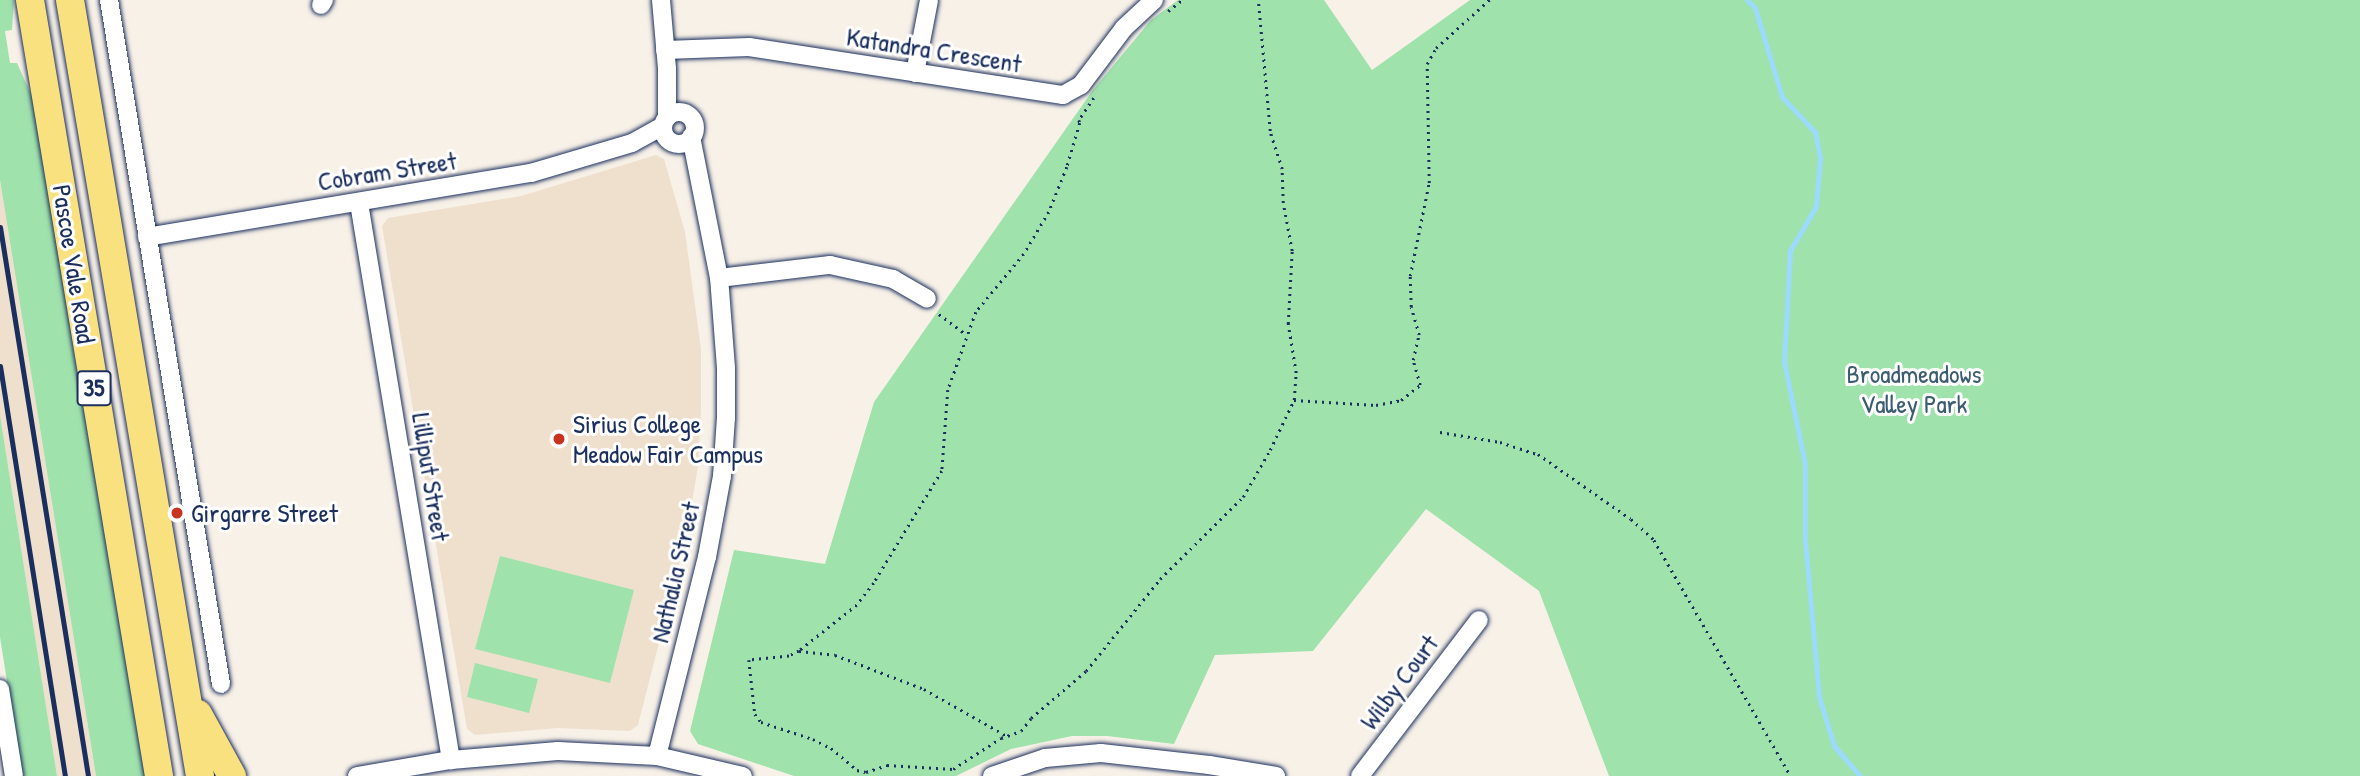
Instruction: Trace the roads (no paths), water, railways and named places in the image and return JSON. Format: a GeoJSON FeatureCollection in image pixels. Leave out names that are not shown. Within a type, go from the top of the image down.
{"type":"FeatureCollection","features":[{"type":"Feature","properties":{"kind":"main road","name":"Pascoe Vale Road"},"geometry":{"type":"LineString","coordinates":[[30,0],[159,776]]}},
{"type":"Feature","properties":{"kind":"main road","name":"Pascoe Vale Road"},"geometry":{"type":"LineString","coordinates":[[70,0],[200,776]]}},
{"type":"Feature","properties":{"kind":"main road"},"geometry":{"type":"LineString","coordinates":[[186,690],[232,776]]}},
{"type":"Feature","properties":{"kind":"street"},"geometry":{"type":"LineString","coordinates":[[108,0],[203,592],[221,684]]}},
{"type":"Feature","properties":{"kind":"street","name":"Nathalia Street"},"geometry":{"type":"LineString","coordinates":[[661,0],[667,69],[668,132],[700,190]]}},
{"type":"Feature","properties":{"kind":"street"},"geometry":{"type":"LineString","coordinates":[[915,74],[929,0]]}},
{"type":"Feature","properties":{"kind":"street","name":"Katandra Crescent"},"geometry":{"type":"LineString","coordinates":[[665,50],[749,47],[1063,95],[1081,85],[1124,28],[1160,6]]}},
{"type":"Feature","properties":{"kind":"street","name":"Nathalia Street"},"geometry":{"type":"LineString","coordinates":[[667,69],[686,114]]}},
{"type":"Feature","properties":{"kind":"street"},"geometry":{"type":"LineString","coordinates":[[676,113],[686,114],[693,122],[691,137],[683,143],[668,132],[676,113]]}},
{"type":"Feature","properties":{"kind":"street","name":"Cobram Street"},"geometry":{"type":"LineString","coordinates":[[147,237],[531,173],[668,132]]}},
{"type":"Feature","properties":{"kind":"street","name":"Nathalia Street"},"geometry":{"type":"LineString","coordinates":[[657,756],[707,557],[723,467],[726,368],[719,278],[691,137]]}},
{"type":"Feature","properties":{"kind":"street","name":"Lilliput Street"},"geometry":{"type":"LineString","coordinates":[[359,203],[451,760]]}},
{"type":"Feature","properties":{"kind":"street"},"geometry":{"type":"LineString","coordinates":[[719,278],[830,265],[893,279],[928,299]]}},
{"type":"Feature","properties":{"kind":"street"},"geometry":{"type":"LineString","coordinates":[[173,610],[203,592]]}},
{"type":"Feature","properties":{"kind":"street","name":"Wilby Court"},"geometry":{"type":"LineString","coordinates":[[1360,776],[1479,620]]}},
{"type":"Feature","properties":{"kind":"street"},"geometry":{"type":"LineString","coordinates":[[0,689],[14,776]]}},
{"type":"Feature","properties":{"kind":"street"},"geometry":{"type":"LineString","coordinates":[[357,776],[451,760],[558,751],[657,756],[743,776]]}},
{"type":"Feature","properties":{"kind":"street"},"geometry":{"type":"LineString","coordinates":[[992,776],[1033,761],[1073,754],[1101,753],[1208,770],[1276,776]]}},
{"type":"Feature","properties":{"kind":"waterway"},"geometry":{"type":"LineString","coordinates":[[1747,0],[1755,8],[1782,97],[1815,132],[1820,158],[1816,206],[1790,251],[1784,362],[1805,464],[1805,540],[1819,697],[1834,746],[1860,776]]}},
{"type":"Feature","properties":{"kind":"railway"},"geometry":{"type":"LineString","coordinates":[[0,227],[88,776]]}},
{"type":"Feature","properties":{"kind":"railway"},"geometry":{"type":"LineString","coordinates":[[0,366],[65,776]]}},
{"type":"Feature","properties":{"kind":"place","name":"Sirius College Meadow Fair Campus"},"geometry":{"type":"Point","coordinates":[559,439]}},
{"type":"Feature","properties":{"kind":"place","name":"Girgarre Street"},"geometry":{"type":"Point","coordinates":[177,513]}},
{"type":"Feature","properties":{"kind":"park label","name":"Broadmeadows Valley Park"},"geometry":{"type":"Point","coordinates":[1914,389]}}]}
